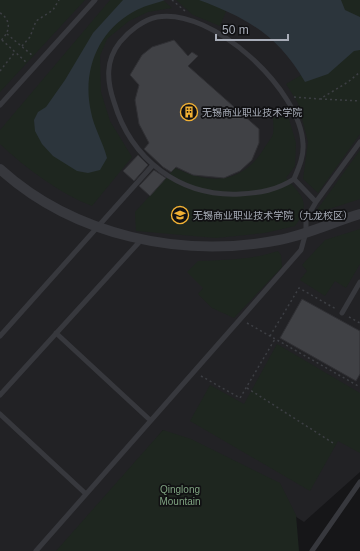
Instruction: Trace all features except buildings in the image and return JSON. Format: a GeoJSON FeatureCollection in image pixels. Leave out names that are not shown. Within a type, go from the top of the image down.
{"type":"FeatureCollection","features":[{"type":"Feature","properties":{"kind":"street"},"geometry":{"type":"LineString","coordinates":[[0,171],[28,192],[50,205],[98,228],[142,239],[191,246],[222,247],[280,240],[360,214]]}},
{"type":"Feature","properties":{"kind":"lane"},"geometry":{"type":"LineString","coordinates":[[0,104],[95,0]]}},
{"type":"Feature","properties":{"kind":"lane"},"geometry":{"type":"LineString","coordinates":[[171,17],[190,20],[216,32],[240,49],[276,83],[296,115],[303,144],[302,161],[294,178],[282,187],[267,191],[232,195],[215,194],[194,189],[175,180],[153,165],[138,150],[125,130],[118,115],[108,79],[109,64],[112,53],[129,33],[141,23],[157,18],[171,17]]}},
{"type":"Feature","properties":{"kind":"lane"},"geometry":{"type":"LineString","coordinates":[[36,551],[301,250],[306,232],[306,219],[316,202],[360,142]]}},
{"type":"Feature","properties":{"kind":"lane"},"geometry":{"type":"LineString","coordinates":[[0,336],[153,165]]}},
{"type":"Feature","properties":{"kind":"lane"},"geometry":{"type":"LineString","coordinates":[[294,178],[316,202]]}},
{"type":"Feature","properties":{"kind":"lane"},"geometry":{"type":"LineString","coordinates":[[0,395],[142,239]]}},
{"type":"Feature","properties":{"kind":"lane"},"geometry":{"type":"LineString","coordinates":[[342,313],[360,282]]}},
{"type":"Feature","properties":{"kind":"lane"},"geometry":{"type":"LineString","coordinates":[[56,333],[150,420]]}},
{"type":"Feature","properties":{"kind":"lane"},"geometry":{"type":"LineString","coordinates":[[0,414],[86,494]]}},
{"type":"Feature","properties":{"kind":"lane"},"geometry":{"type":"LineString","coordinates":[[312,551],[360,482]]}},
{"type":"Feature","properties":{"kind":"path"},"geometry":{"type":"LineString","coordinates":[[22,46],[30,37],[36,20],[53,10],[59,0]]}},
{"type":"Feature","properties":{"kind":"path"},"geometry":{"type":"LineString","coordinates":[[172,0],[177,4]]}},
{"type":"Feature","properties":{"kind":"path"},"geometry":{"type":"LineString","coordinates":[[0,13],[7,19],[9,24],[7,34],[1,40],[33,68]]}},
{"type":"Feature","properties":{"kind":"path"},"geometry":{"type":"LineString","coordinates":[[7,34],[39,62]]}},
{"type":"Feature","properties":{"kind":"path"},"geometry":{"type":"LineString","coordinates":[[0,71],[15,52]]}},
{"type":"Feature","properties":{"kind":"path"},"geometry":{"type":"LineString","coordinates":[[320,99],[348,82],[360,72]]}},
{"type":"Feature","properties":{"kind":"path"},"geometry":{"type":"LineString","coordinates":[[284,96],[360,101]]}},
{"type":"Feature","properties":{"kind":"path"},"geometry":{"type":"LineString","coordinates":[[270,336],[299,288],[360,323]]}},
{"type":"Feature","properties":{"kind":"path"},"geometry":{"type":"LineString","coordinates":[[240,319],[360,387]]}},
{"type":"Feature","properties":{"kind":"path"},"geometry":{"type":"LineString","coordinates":[[194,372],[240,398],[275,339]]}},
{"type":"Feature","properties":{"kind":"path"},"geometry":{"type":"LineString","coordinates":[[246,388],[333,443]]}},
{"type":"Feature","properties":{"kind":"shaded area","name":"无锡商业职业技术学院（九龙校区）"},"geometry":{"type":"Polygon","coordinates":[[[0,0],[360,0],[360,472],[304,522],[163,430],[67,551],[0,551],[0,0]]]}},
{"type":"Feature","properties":{"kind":"shaded area"},"geometry":{"type":"Polygon","coordinates":[[[123,0],[165,0],[133,12],[120,20],[110,30],[95,54],[89,82],[89,97],[92,118],[107,158],[100,170],[88,173],[77,171],[53,156],[42,144],[35,131],[34,120],[38,112],[46,107],[65,80],[93,33],[123,0]]]}},
{"type":"Feature","properties":{"kind":"shaded area"},"geometry":{"type":"Polygon","coordinates":[[[199,0],[341,0],[345,10],[360,17],[360,50],[354,51],[328,74],[305,82],[284,52],[260,30],[247,21],[199,0]]]}},
{"type":"Feature","properties":{"kind":"green space"},"geometry":{"type":"Polygon","coordinates":[[[0,0],[85,0],[0,92],[0,0]]]}},
{"type":"Feature","properties":{"kind":"green space"},"geometry":{"type":"Polygon","coordinates":[[[110,0],[163,0],[172,8],[148,12],[129,21],[107,39],[100,56],[101,92],[110,121],[132,157],[92,206],[68,195],[44,180],[21,162],[0,144],[0,130],[110,0]]]}},
{"type":"Feature","properties":{"kind":"green space"},"geometry":{"type":"Polygon","coordinates":[[[176,0],[360,0],[360,134],[318,193],[303,179],[308,142],[298,103],[286,84],[303,74],[273,35],[227,9],[220,26],[193,15],[176,0]]]}},
{"type":"Feature","properties":{"kind":"green space"},"geometry":{"type":"Polygon","coordinates":[[[286,109],[296,143],[295,166],[286,178],[297,190],[303,200],[304,205],[300,218],[295,226],[265,233],[216,238],[136,231],[135,212],[175,168],[200,177],[212,179],[224,178],[245,170],[263,150],[273,134],[273,113],[286,109]]]}},
{"type":"Feature","properties":{"kind":"green space"},"geometry":{"type":"Polygon","coordinates":[[[360,150],[360,199],[314,214],[360,150]]]}},
{"type":"Feature","properties":{"kind":"green space"},"geometry":{"type":"Polygon","coordinates":[[[360,229],[360,264],[346,288],[335,281],[325,296],[300,280],[307,271],[302,265],[325,240],[360,229]]]}},
{"type":"Feature","properties":{"kind":"green space"},"geometry":{"type":"Polygon","coordinates":[[[278,251],[281,255],[282,267],[234,318],[212,308],[198,294],[203,288],[187,272],[198,261],[248,258],[278,251]]]}},
{"type":"Feature","properties":{"kind":"green space"},"geometry":{"type":"Polygon","coordinates":[[[277,344],[360,393],[360,453],[338,441],[310,491],[190,421],[210,385],[244,404],[277,344]]]}},
{"type":"Feature","properties":{"kind":"green space","name":"Qinglong Mountain"},"geometry":{"type":"Polygon","coordinates":[[[163,430],[191,439],[280,483],[296,515],[299,551],[56,551],[163,430]]]}},
{"type":"Feature","properties":{"kind":"place","name":"无锡商业职业技术学院"},"geometry":{"type":"Point","coordinates":[189,112]}},
{"type":"Feature","properties":{"kind":"place","name":"无锡商业职业技术学院（九龙校区）"},"geometry":{"type":"Point","coordinates":[180,215]}}]}
